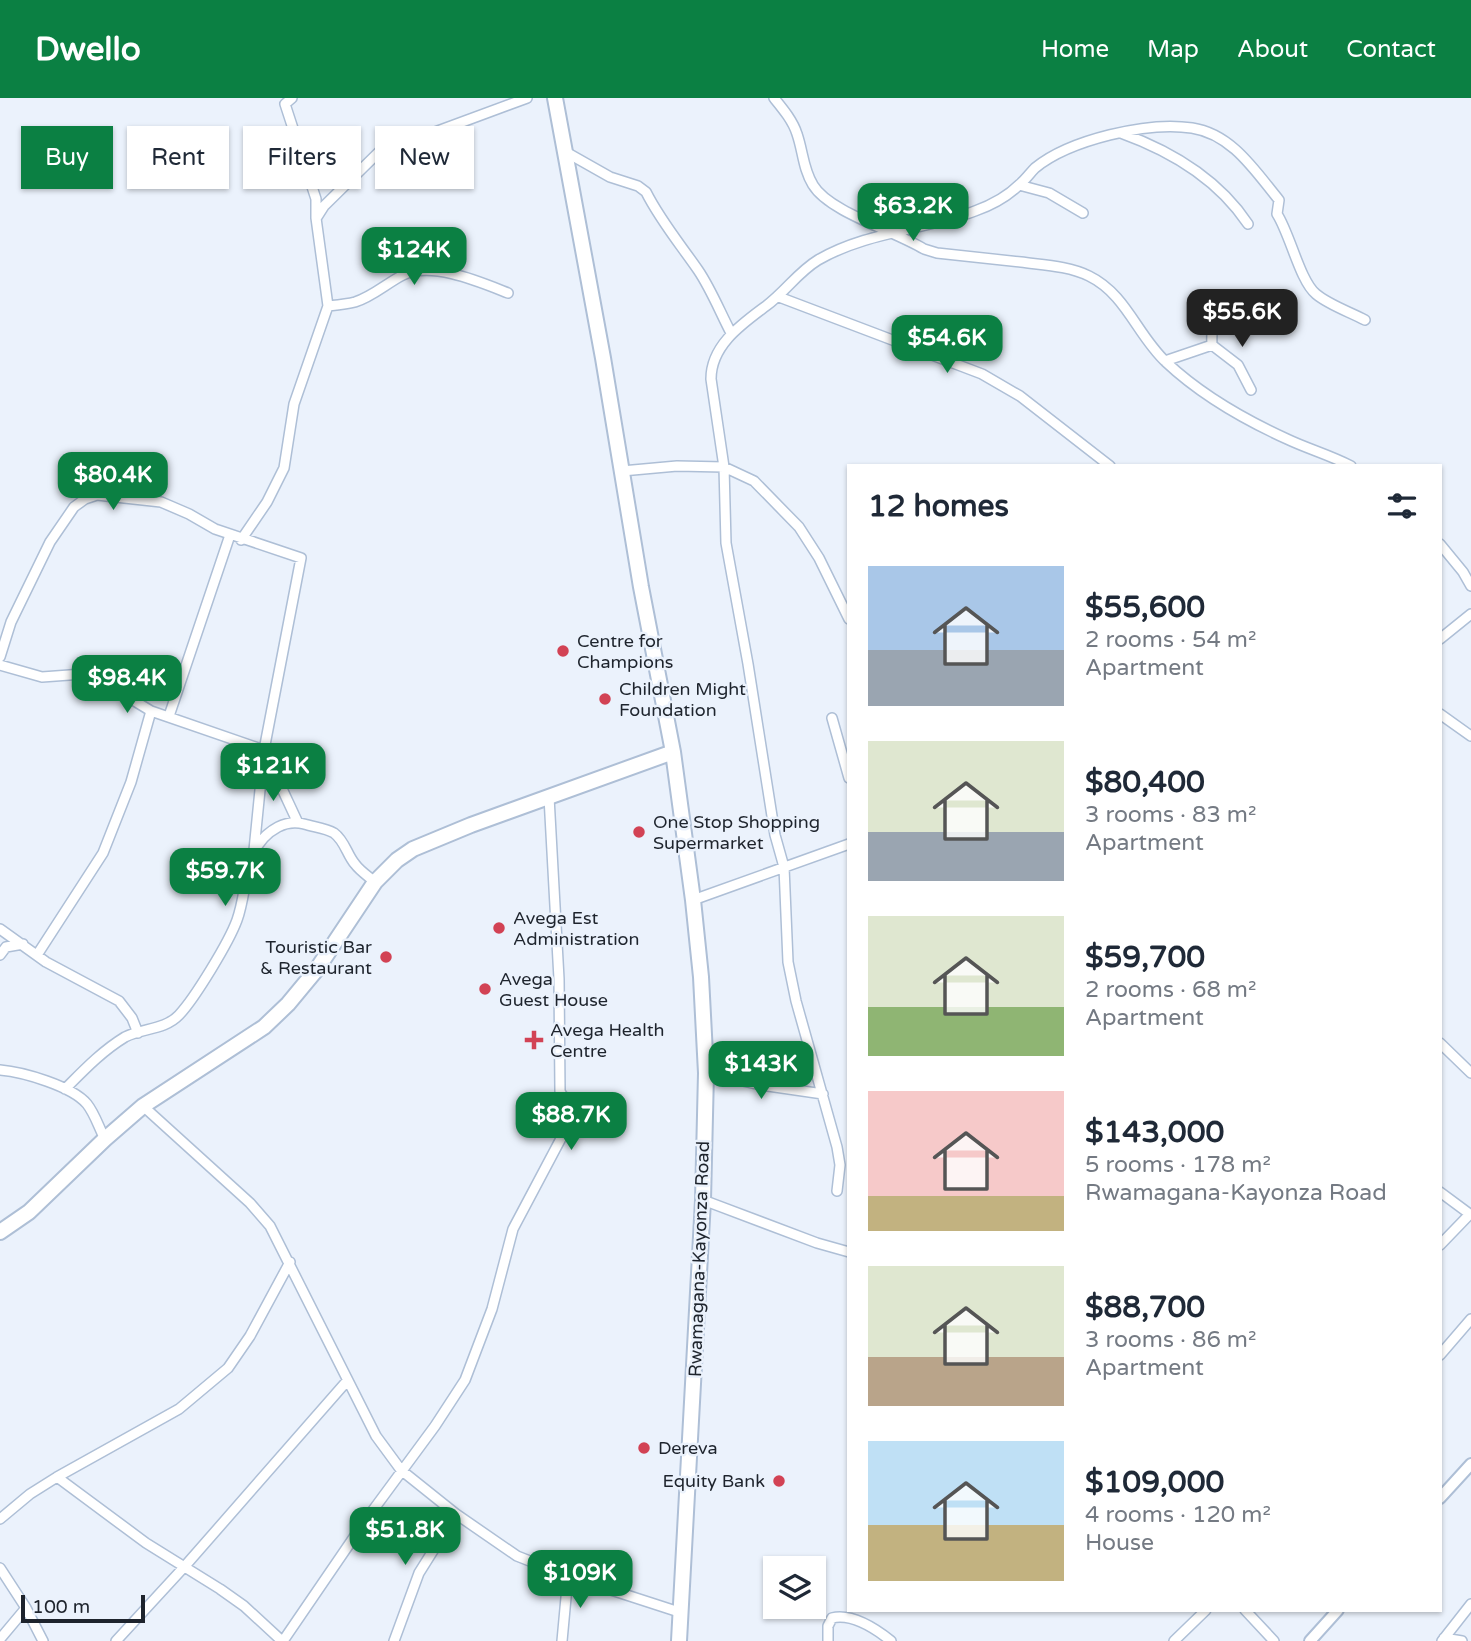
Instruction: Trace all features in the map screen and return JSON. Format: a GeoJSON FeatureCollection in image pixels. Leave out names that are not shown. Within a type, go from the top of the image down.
{"type":"FeatureCollection","features":[{"type":"Feature","properties":{"kind":"highway","name":"Rwamagana-Kayonza Road"},"geometry":{"type":"LineString","coordinates":[[555,98],[673,752],[693,900],[706,1073],[699,1313],[679,1641]]}},
{"type":"Feature","properties":{"kind":"highway"},"geometry":{"type":"LineString","coordinates":[[0,1232],[30,1212],[143,1106],[264,1027],[288,1004],[343,932],[375,881],[397,860],[413,849],[673,752]]}},
{"type":"Feature","properties":{"kind":"street"},"geometry":{"type":"LineString","coordinates":[[241,540],[267,502],[284,468],[294,404],[328,306],[316,218],[316,199],[285,104],[292,98]]}},
{"type":"Feature","properties":{"kind":"street"},"geometry":{"type":"LineString","coordinates":[[316,218],[324,206],[382,149],[404,136],[427,135],[527,98]]}},
{"type":"Feature","properties":{"kind":"street"},"geometry":{"type":"LineString","coordinates":[[774,98],[793,125],[802,162],[820,196],[850,213],[937,253],[1048,266],[1087,275],[1105,285],[1129,310],[1147,340],[1165,361],[1200,391],[1241,416],[1289,440],[1346,464]]}},
{"type":"Feature","properties":{"kind":"street"},"geometry":{"type":"LineString","coordinates":[[837,1191],[840,1164],[788,962],[784,867],[775,835],[726,543],[724,467],[712,398],[711,369],[716,355],[731,333],[818,261],[893,232],[976,211],[1000,199],[1019,185],[1035,168],[1055,156],[1137,128],[1170,126],[1194,128],[1219,136],[1243,156],[1279,200],[1277,214],[1286,227],[1315,293],[1365,320]]}},
{"type":"Feature","properties":{"kind":"street"},"geometry":{"type":"LineString","coordinates":[[1119,133],[1147,143],[1184,163],[1234,203],[1248,224]]}},
{"type":"Feature","properties":{"kind":"street"},"geometry":{"type":"LineString","coordinates":[[564,151],[610,177],[638,186],[646,192],[678,245],[709,288],[731,333]]}},
{"type":"Feature","properties":{"kind":"street"},"geometry":{"type":"LineString","coordinates":[[1019,185],[1049,193],[1083,213]]}},
{"type":"Feature","properties":{"kind":"street"},"geometry":{"type":"LineString","coordinates":[[918,245],[927,225]]}},
{"type":"Feature","properties":{"kind":"street"},"geometry":{"type":"LineString","coordinates":[[328,306],[357,301],[404,274],[419,271],[454,275],[508,293]]}},
{"type":"Feature","properties":{"kind":"street"},"geometry":{"type":"LineString","coordinates":[[779,296],[982,374],[1020,396],[1107,464]]}},
{"type":"Feature","properties":{"kind":"street"},"geometry":{"type":"LineString","coordinates":[[1212,345],[1213,323],[1220,313],[1231,308]]}},
{"type":"Feature","properties":{"kind":"street"},"geometry":{"type":"LineString","coordinates":[[1165,361],[1212,345]]}},
{"type":"Feature","properties":{"kind":"street"},"geometry":{"type":"LineString","coordinates":[[1212,345],[1238,365],[1251,390]]}},
{"type":"Feature","properties":{"kind":"street"},"geometry":{"type":"LineString","coordinates":[[622,471],[677,466],[724,467],[754,481],[799,527],[819,558],[847,616]]}},
{"type":"Feature","properties":{"kind":"street"},"geometry":{"type":"LineString","coordinates":[[0,657],[11,622],[50,542],[74,507],[97,495],[161,502],[241,540],[301,558],[264,750],[253,854]]}},
{"type":"Feature","properties":{"kind":"street"},"geometry":{"type":"LineString","coordinates":[[169,716],[230,535]]}},
{"type":"Feature","properties":{"kind":"street"},"geometry":{"type":"LineString","coordinates":[[1442,547],[1471,586]]}},
{"type":"Feature","properties":{"kind":"street"},"geometry":{"type":"LineString","coordinates":[[1442,637],[1471,614]]}},
{"type":"Feature","properties":{"kind":"street"},"geometry":{"type":"LineString","coordinates":[[0,665],[42,677],[83,674],[100,680],[151,711],[264,750],[298,822]]}},
{"type":"Feature","properties":{"kind":"street"},"geometry":{"type":"LineString","coordinates":[[37,955],[103,853],[131,782],[151,711]]}},
{"type":"Feature","properties":{"kind":"street"},"geometry":{"type":"LineString","coordinates":[[1442,715],[1471,736]]}},
{"type":"Feature","properties":{"kind":"street"},"geometry":{"type":"LineString","coordinates":[[832,718],[847,771]]}},
{"type":"Feature","properties":{"kind":"street"},"geometry":{"type":"LineString","coordinates":[[57,1477],[146,1543],[244,1606],[282,1641],[465,1380],[492,1310],[513,1229],[575,1112],[560,1091],[559,979],[549,797]]}},
{"type":"Feature","properties":{"kind":"street"},"geometry":{"type":"LineString","coordinates":[[65,1089],[99,1055],[127,1036],[167,1024],[178,1017],[232,934],[238,918],[249,863],[258,844],[269,832],[283,824],[298,822],[331,831],[338,836],[355,865],[375,881]]}},
{"type":"Feature","properties":{"kind":"street"},"geometry":{"type":"LineString","coordinates":[[693,900],[847,845]]}},
{"type":"Feature","properties":{"kind":"street"},"geometry":{"type":"LineString","coordinates":[[0,929],[37,955],[118,1001],[132,1018],[138,1033]]}},
{"type":"Feature","properties":{"kind":"street"},"geometry":{"type":"LineString","coordinates":[[0,956],[6,947],[23,944]]}},
{"type":"Feature","properties":{"kind":"street"},"geometry":{"type":"LineString","coordinates":[[1442,1045],[1471,1073]]}},
{"type":"Feature","properties":{"kind":"street"},"geometry":{"type":"LineString","coordinates":[[0,1069],[30,1074],[65,1089],[86,1103],[105,1139]]}},
{"type":"Feature","properties":{"kind":"street"},"geometry":{"type":"LineString","coordinates":[[706,1073],[761,1086],[823,1094]]}},
{"type":"Feature","properties":{"kind":"street"},"geometry":{"type":"LineString","coordinates":[[143,1106],[250,1203],[270,1226],[376,1436],[401,1470],[456,1514],[517,1556],[568,1576],[679,1612]]}},
{"type":"Feature","properties":{"kind":"street"},"geometry":{"type":"LineString","coordinates":[[1442,1194],[1470,1215],[1442,1243]]}},
{"type":"Feature","properties":{"kind":"street"},"geometry":{"type":"LineString","coordinates":[[703,1200],[817,1243],[847,1251]]}},
{"type":"Feature","properties":{"kind":"street"},"geometry":{"type":"LineString","coordinates":[[0,1519],[30,1494],[57,1477],[179,1409],[228,1368],[250,1336],[290,1262]]}},
{"type":"Feature","properties":{"kind":"street"},"geometry":{"type":"LineString","coordinates":[[1442,1353],[1471,1319]]}},
{"type":"Feature","properties":{"kind":"street"},"geometry":{"type":"LineString","coordinates":[[116,1641],[347,1381]]}},
{"type":"Feature","properties":{"kind":"street"},"geometry":{"type":"LineString","coordinates":[[1442,1496],[1471,1464]]}},
{"type":"Feature","properties":{"kind":"street"},"geometry":{"type":"LineString","coordinates":[[394,1641],[419,1573],[456,1514]]}},
{"type":"Feature","properties":{"kind":"street"},"geometry":{"type":"LineString","coordinates":[[0,1568],[26,1608],[43,1641]]}},
{"type":"Feature","properties":{"kind":"street"},"geometry":{"type":"LineString","coordinates":[[562,1641],[568,1576]]}},
{"type":"Feature","properties":{"kind":"street"},"geometry":{"type":"LineString","coordinates":[[1443,1640],[1471,1604]]}},
{"type":"Feature","properties":{"kind":"street"},"geometry":{"type":"LineString","coordinates":[[0,1639],[26,1608]]}},
{"type":"Feature","properties":{"kind":"street"},"geometry":{"type":"LineString","coordinates":[[1174,1641],[1204,1612]]}},
{"type":"Feature","properties":{"kind":"street"},"geometry":{"type":"LineString","coordinates":[[1247,1612],[1274,1641]]}},
{"type":"Feature","properties":{"kind":"street"},"geometry":{"type":"LineString","coordinates":[[1310,1641],[1336,1612]]}},
{"type":"Feature","properties":{"kind":"street"},"geometry":{"type":"LineString","coordinates":[[828,1641],[828,1626],[832,1618],[839,1616],[862,1623],[891,1641]]}},
{"type":"Feature","properties":{"kind":"street"},"geometry":{"type":"LineString","coordinates":[[1443,1640],[1462,1641]]}},
{"type":"Feature","properties":{"kind":"place","name":"Centre for Champions"},"geometry":{"type":"Point","coordinates":[563,651]}},
{"type":"Feature","properties":{"kind":"place","name":"Children Might Foundation"},"geometry":{"type":"Point","coordinates":[605,699]}},
{"type":"Feature","properties":{"kind":"place","name":"One Stop Shopping Supermarket"},"geometry":{"type":"Point","coordinates":[639,832]}},
{"type":"Feature","properties":{"kind":"place","name":"Avega Est Administration"},"geometry":{"type":"Point","coordinates":[499,928]}},
{"type":"Feature","properties":{"kind":"place","name":"Touristic Bar & Restaurant"},"geometry":{"type":"Point","coordinates":[386,957]}},
{"type":"Feature","properties":{"kind":"place","name":"Avega Guest House"},"geometry":{"type":"Point","coordinates":[485,989]}},
{"type":"Feature","properties":{"kind":"place","name":"Avega Health Centre"},"geometry":{"type":"Point","coordinates":[534,1040]}},
{"type":"Feature","properties":{"kind":"place","name":"Dereva"},"geometry":{"type":"Point","coordinates":[644,1448]}},
{"type":"Feature","properties":{"kind":"place","name":"Equity Bank"},"geometry":{"type":"Point","coordinates":[779,1481]}}]}
